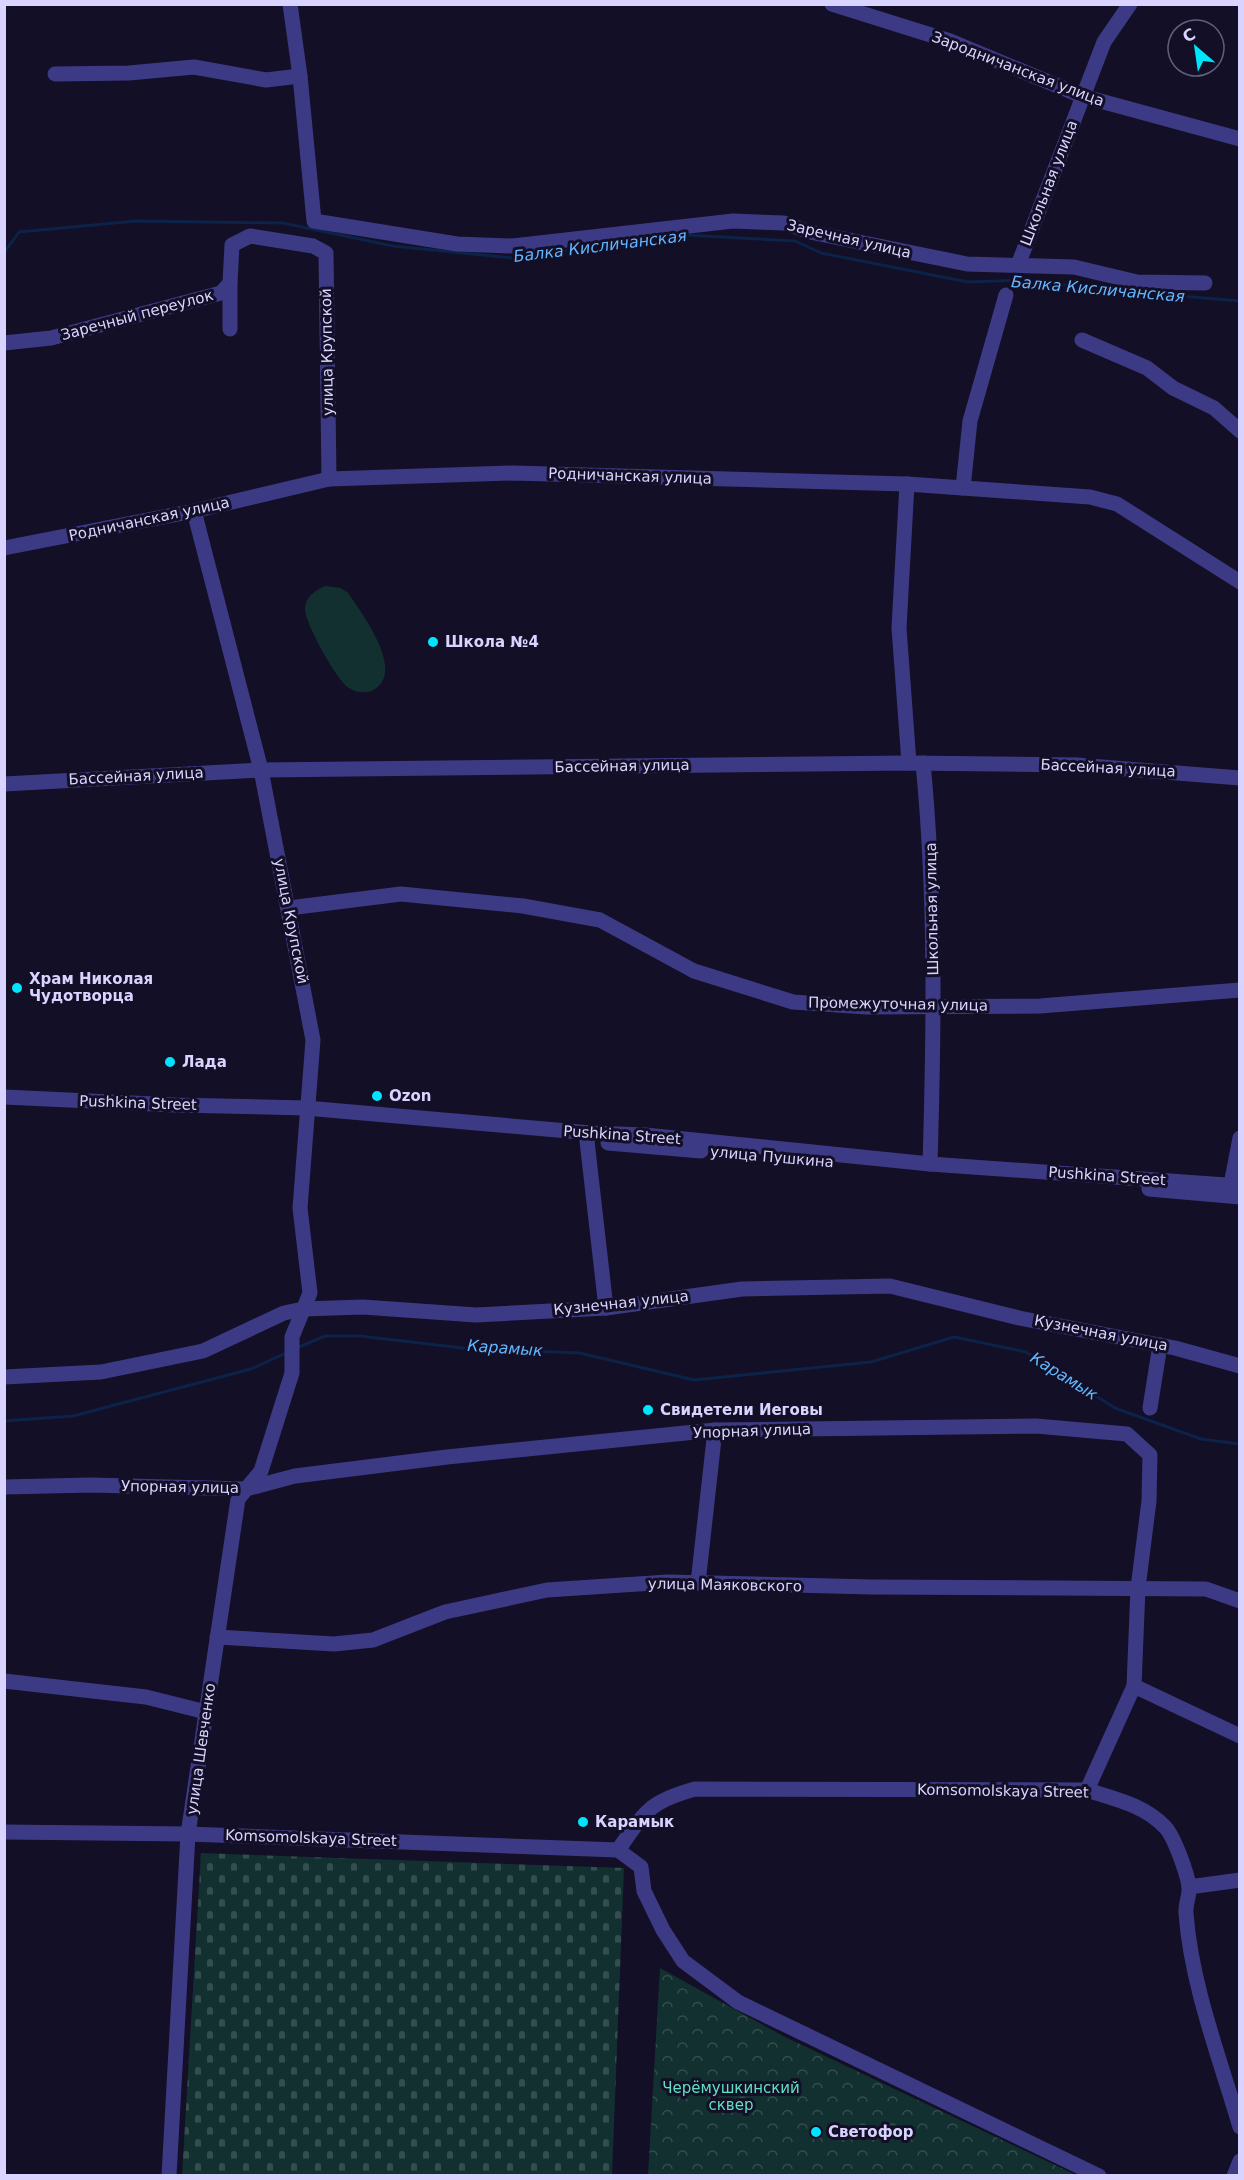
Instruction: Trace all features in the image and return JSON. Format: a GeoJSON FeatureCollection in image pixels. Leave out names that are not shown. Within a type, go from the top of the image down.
{"type":"FeatureCollection","features":[{"type":"Feature","properties":{"kind":"street"},"geometry":{"type":"LineString","coordinates":[[55,74],[129,73],[194,67],[266,80],[300,76],[290,4]]}},
{"type":"Feature","properties":{"kind":"street","name":"Зародничанская улица"},"geometry":{"type":"LineString","coordinates":[[832,4],[950,41],[1082,96],[1239,139]]}},
{"type":"Feature","properties":{"kind":"street","name":"Школьная улица"},"geometry":{"type":"LineString","coordinates":[[1018,266],[1104,42],[1130,4]]}},
{"type":"Feature","properties":{"kind":"street","name":"Заречная улица"},"geometry":{"type":"LineString","coordinates":[[300,76],[314,221],[457,244],[513,246],[733,221],[784,223],[810,232],[967,264],[1074,267],[1137,282],[1205,283]]}},
{"type":"Feature","properties":{"kind":"street","name":"Заречный переулок"},"geometry":{"type":"LineString","coordinates":[[4,343],[51,338],[221,293],[230,282],[232,245],[250,236],[299,244]]}},
{"type":"Feature","properties":{"kind":"street","name":"улица Крупской"},"geometry":{"type":"LineString","coordinates":[[299,244],[314,246],[326,253],[329,479]]}},
{"type":"Feature","properties":{"kind":"street"},"geometry":{"type":"LineString","coordinates":[[230,282],[230,329]]}},
{"type":"Feature","properties":{"kind":"street"},"geometry":{"type":"LineString","coordinates":[[963,488],[970,421],[1006,295]]}},
{"type":"Feature","properties":{"kind":"street"},"geometry":{"type":"LineString","coordinates":[[1082,340],[1147,368],[1173,388],[1214,408],[1239,431]]}},
{"type":"Feature","properties":{"kind":"street","name":"Родничанская улица"},"geometry":{"type":"LineString","coordinates":[[4,548],[194,511],[329,479],[513,473],[907,484],[1090,497],[1117,504],[1239,582]]}},
{"type":"Feature","properties":{"kind":"street","name":"Школьная улица"},"geometry":{"type":"LineString","coordinates":[[907,484],[899,628],[916,763],[932,851],[934,1006],[930,1164]]}},
{"type":"Feature","properties":{"kind":"street","name":"улица Крупской"},"geometry":{"type":"LineString","coordinates":[[194,511],[261,770],[313,1040],[300,1208],[310,1293],[292,1337]]}},
{"type":"Feature","properties":{"kind":"street","name":"Бассейная улица"},"geometry":{"type":"LineString","coordinates":[[4,784],[261,770],[916,763],[1077,765],[1239,778]]}},
{"type":"Feature","properties":{"kind":"street","name":"Промежуточная улица"},"geometry":{"type":"LineString","coordinates":[[289,908],[401,894],[523,906],[600,920],[694,971],[793,1002],[867,1006],[1040,1006],[1239,990]]}},
{"type":"Feature","properties":{"kind":"street","name":"Pushkina Street"},"geometry":{"type":"LineString","coordinates":[[4,1097],[306,1108]]}},
{"type":"Feature","properties":{"kind":"street","name":"улица Пушкина"},"geometry":{"type":"LineString","coordinates":[[306,1108],[321,1117],[1237,1189]]}},
{"type":"Feature","properties":{"kind":"street","name":"Pushkina Street"},"geometry":{"type":"LineString","coordinates":[[589,1137],[645,1135],[930,1164],[1237,1189]]}},
{"type":"Feature","properties":{"kind":"street"},"geometry":{"type":"LineString","coordinates":[[589,1137],[606,1308]]}},
{"type":"Feature","properties":{"kind":"street"},"geometry":{"type":"LineString","coordinates":[[1237,1189],[1239,1138]]}},
{"type":"Feature","properties":{"kind":"street","name":"Кузнечная улица"},"geometry":{"type":"LineString","coordinates":[[4,1377],[101,1372],[203,1351],[284,1312],[303,1309],[363,1306],[476,1315],[606,1308],[742,1288],[890,1286],[1019,1318],[1160,1345],[1239,1366]]}},
{"type":"Feature","properties":{"kind":"street","name":"улица Шевченко"},"geometry":{"type":"LineString","coordinates":[[169,2175],[188,1834],[238,1499],[261,1471],[292,1373],[292,1337]]}},
{"type":"Feature","properties":{"kind":"street"},"geometry":{"type":"LineString","coordinates":[[1150,1408],[1160,1345]]}},
{"type":"Feature","properties":{"kind":"street","name":"Упорная улица"},"geometry":{"type":"LineString","coordinates":[[4,1487],[91,1485],[246,1489],[295,1476],[447,1457],[715,1430],[1036,1426],[1127,1434],[1150,1455],[1149,1501],[1138,1588],[1134,1686],[1087,1790]]}},
{"type":"Feature","properties":{"kind":"street"},"geometry":{"type":"LineString","coordinates":[[698,1583],[715,1430]]}},
{"type":"Feature","properties":{"kind":"street","name":"улица Маяковского"},"geometry":{"type":"LineString","coordinates":[[217,1637],[334,1644],[373,1640],[445,1612],[548,1590],[698,1583],[872,1587],[1206,1589],[1239,1601]]}},
{"type":"Feature","properties":{"kind":"street"},"geometry":{"type":"LineString","coordinates":[[4,1681],[146,1697],[206,1712]]}},
{"type":"Feature","properties":{"kind":"street"},"geometry":{"type":"LineString","coordinates":[[1134,1686],[1239,1736]]}},
{"type":"Feature","properties":{"kind":"street","name":"Komsomolskaya Street"},"geometry":{"type":"LineString","coordinates":[[4,1832],[188,1834],[618,1850],[644,1813],[665,1798],[695,1789],[1087,1790],[1137,1805],[1166,1828],[1189,1887],[1186,1912],[1195,1965],[1211,2033],[1233,2081],[1239,2127]]}},
{"type":"Feature","properties":{"kind":"street"},"geometry":{"type":"LineString","coordinates":[[618,1850],[641,1867],[644,1891],[663,1930],[683,1960],[738,2002],[1100,2175]]}},
{"type":"Feature","properties":{"kind":"street"},"geometry":{"type":"LineString","coordinates":[[1189,1887],[1239,1880]]}},
{"type":"Feature","properties":{"kind":"street"},"geometry":{"type":"LineString","coordinates":[[1234,2175],[1239,2161]]}},
{"type":"Feature","properties":{"kind":"green space"},"geometry":{"type":"Polygon","coordinates":[[[325,586],[341,588],[348,593],[371,627],[378,642],[385,669],[383,681],[372,691],[355,691],[344,683],[330,664],[310,626],[305,605],[315,592],[325,586]]]}},
{"type":"Feature","properties":{"kind":"green space"},"geometry":{"type":"Polygon","coordinates":[[[201,1853],[624,1868],[612,2175],[182,2175],[201,1853]]]}},
{"type":"Feature","properties":{"kind":"green space","name":"Черёмушкинский сквер"},"geometry":{"type":"Polygon","coordinates":[[[660,1968],[783,2036],[1076,2175],[648,2175],[660,1968]]]}},
{"type":"Feature","properties":{"kind":"waterway","name":"Балка Кисличанская"},"geometry":{"type":"LineString","coordinates":[[4,253],[19,232],[136,221],[283,223],[393,246],[513,258],[686,235],[795,241],[821,253],[968,282],[1024,280],[1096,289],[1240,301]]}},
{"type":"Feature","properties":{"kind":"waterway","name":"Карамык"},"geometry":{"type":"LineString","coordinates":[[297,1348],[325,1336],[360,1336],[471,1349],[580,1353],[694,1380],[871,1362],[954,1337],[1026,1352],[1115,1408],[1201,1439],[1240,1444]]}},
{"type":"Feature","properties":{"kind":"waterway","name":"Карамык"},"geometry":{"type":"LineString","coordinates":[[4,1421],[73,1416],[251,1369],[286,1353]]}},
{"type":"Feature","properties":{"kind":"place","name":"Школа №4"},"geometry":{"type":"Point","coordinates":[433,642]}},
{"type":"Feature","properties":{"kind":"place","name":"Храм Николая Чудотворца"},"geometry":{"type":"Point","coordinates":[17,988]}},
{"type":"Feature","properties":{"kind":"place","name":"Лада"},"geometry":{"type":"Point","coordinates":[170,1062]}},
{"type":"Feature","properties":{"kind":"place","name":"Ozon"},"geometry":{"type":"Point","coordinates":[377,1096]}},
{"type":"Feature","properties":{"kind":"place","name":"Свидетели Иеговы"},"geometry":{"type":"Point","coordinates":[648,1410]}},
{"type":"Feature","properties":{"kind":"place","name":"Карамык"},"geometry":{"type":"Point","coordinates":[583,1822]}},
{"type":"Feature","properties":{"kind":"place","name":"Светофор"},"geometry":{"type":"Point","coordinates":[816,2132]}}]}
